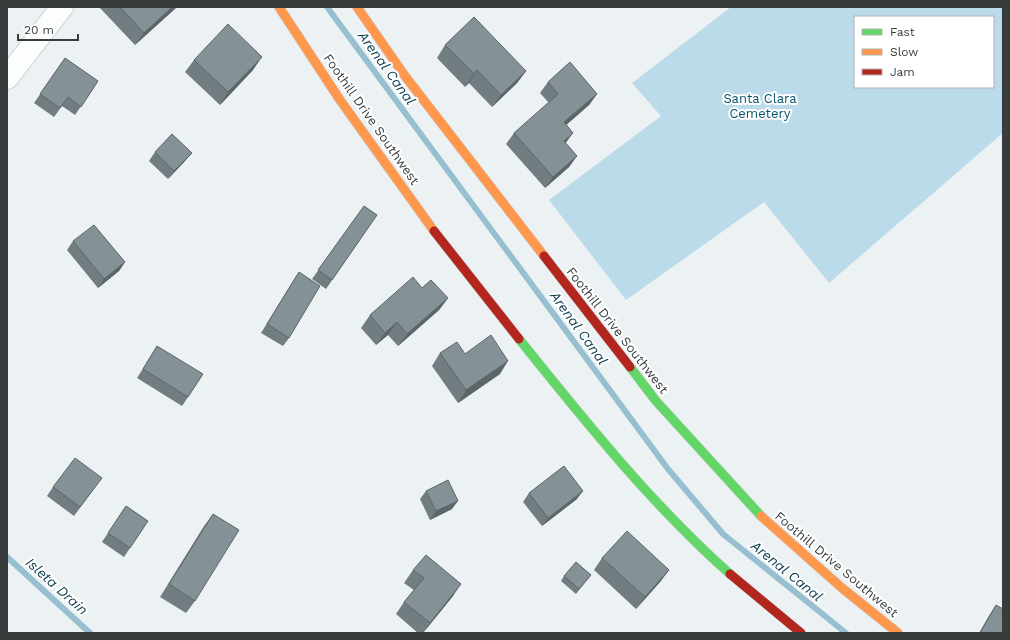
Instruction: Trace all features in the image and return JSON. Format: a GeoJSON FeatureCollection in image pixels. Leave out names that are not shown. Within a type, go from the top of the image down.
{"type":"FeatureCollection","features":[{"type":"Feature","properties":{"kind":"street"},"geometry":{"type":"LineString","coordinates":[[7,78],[62,7]]}},
{"type":"Feature","properties":{"kind":"street","name":"Foothill Drive Southwest"},"geometry":{"type":"LineString","coordinates":[[279,7],[340,100],[437,235],[585,421],[693,541],[775,613],[801,633]]}},
{"type":"Feature","properties":{"kind":"street","name":"Foothill Drive Southwest"},"geometry":{"type":"LineString","coordinates":[[357,7],[405,76],[656,401],[768,524],[842,588],[898,633]]}},
{"type":"Feature","properties":{"kind":"green space","name":"Santa Clara Cemetery"},"geometry":{"type":"Polygon","coordinates":[[[731,7],[1003,7],[1003,133],[829,283],[764,202],[626,300],[549,200],[661,116],[632,83],[731,7]]]}},
{"type":"Feature","properties":{"kind":"building"},"geometry":{"type":"Polygon","coordinates":[[[120,7],[172,7],[144,33],[120,7]]]}},
{"type":"Feature","properties":{"kind":"building"},"geometry":{"type":"Polygon","coordinates":[[[474,17],[526,71],[501,95],[477,70],[474,74],[445,45],[474,17]]]}},
{"type":"Feature","properties":{"kind":"building"},"geometry":{"type":"Polygon","coordinates":[[[228,24],[262,57],[228,92],[194,60],[228,24]]]}},
{"type":"Feature","properties":{"kind":"building"},"geometry":{"type":"Polygon","coordinates":[[[65,58],[98,81],[81,107],[68,97],[60,108],[40,94],[65,58]]]}},
{"type":"Feature","properties":{"kind":"building"},"geometry":{"type":"Polygon","coordinates":[[[570,62],[597,94],[564,122],[573,133],[564,141],[577,156],[553,177],[514,133],[558,94],[548,82],[570,62]]]}},
{"type":"Feature","properties":{"kind":"building"},"geometry":{"type":"Polygon","coordinates":[[[172,134],[192,153],[174,171],[155,152],[172,134]]]}},
{"type":"Feature","properties":{"kind":"building"},"geometry":{"type":"Polygon","coordinates":[[[364,206],[377,215],[332,280],[318,270],[364,206]]]}},
{"type":"Feature","properties":{"kind":"building"},"geometry":{"type":"Polygon","coordinates":[[[94,225],[125,262],[104,279],[73,241],[94,225]]]}},
{"type":"Feature","properties":{"kind":"building"},"geometry":{"type":"Polygon","coordinates":[[[299,272],[320,286],[289,338],[267,324],[299,272]]]}},
{"type":"Feature","properties":{"kind":"building"},"geometry":{"type":"Polygon","coordinates":[[[413,277],[422,288],[431,280],[448,298],[407,334],[397,322],[385,333],[370,315],[413,277]]]}},
{"type":"Feature","properties":{"kind":"building"},"geometry":{"type":"Polygon","coordinates":[[[491,335],[508,361],[466,390],[440,353],[457,342],[465,354],[491,335]]]}},
{"type":"Feature","properties":{"kind":"building"},"geometry":{"type":"Polygon","coordinates":[[[157,346],[203,374],[188,397],[143,369],[157,346]]]}},
{"type":"Feature","properties":{"kind":"building"},"geometry":{"type":"Polygon","coordinates":[[[75,458],[102,478],[80,507],[53,487],[75,458]]]}},
{"type":"Feature","properties":{"kind":"building"},"geometry":{"type":"Polygon","coordinates":[[[564,466],[583,491],[548,518],[529,493],[564,466]]]}},
{"type":"Feature","properties":{"kind":"building"},"geometry":{"type":"Polygon","coordinates":[[[448,480],[458,501],[436,511],[426,491],[448,480]]]}},
{"type":"Feature","properties":{"kind":"building"},"geometry":{"type":"Polygon","coordinates":[[[126,506],[148,521],[130,548],[108,533],[126,506]]]}},
{"type":"Feature","properties":{"kind":"building"},"geometry":{"type":"Polygon","coordinates":[[[213,514],[239,530],[195,601],[169,584],[213,514]]]}},
{"type":"Feature","properties":{"kind":"building"},"geometry":{"type":"Polygon","coordinates":[[[627,531],[669,570],[645,597],[602,558],[627,531]]]}},
{"type":"Feature","properties":{"kind":"building"},"geometry":{"type":"Polygon","coordinates":[[[426,555],[461,584],[430,623],[404,602],[424,578],[413,570],[426,555]]]}},
{"type":"Feature","properties":{"kind":"building"},"geometry":{"type":"Polygon","coordinates":[[[576,562],[591,575],[579,589],[564,576],[576,562]]]}},
{"type":"Feature","properties":{"kind":"building"},"geometry":{"type":"Polygon","coordinates":[[[996,605],[1003,609],[1003,633],[980,633],[996,605]]]}},
{"type":"Feature","properties":{"kind":"waterway","name":"Arenal Canal"},"geometry":{"type":"LineString","coordinates":[[327,7],[668,469],[723,534],[846,633]]}},
{"type":"Feature","properties":{"kind":"waterway","name":"Isleta Drain"},"geometry":{"type":"LineString","coordinates":[[7,557],[90,633]]}},
{"type":"Feature","properties":{"kind":"traffic: fast"},"geometry":{"type":"LineString","coordinates":[[519,339],[594,431],[646,491],[730,574]]}},
{"type":"Feature","properties":{"kind":"traffic: fast"},"geometry":{"type":"LineString","coordinates":[[630,367],[656,401],[761,516]]}},
{"type":"Feature","properties":{"kind":"traffic: slow"},"geometry":{"type":"LineString","coordinates":[[279,7],[340,100],[434,231]]}},
{"type":"Feature","properties":{"kind":"traffic: slow"},"geometry":{"type":"LineString","coordinates":[[357,7],[405,76],[544,256]]}},
{"type":"Feature","properties":{"kind":"traffic: slow"},"geometry":{"type":"LineString","coordinates":[[761,516],[842,588],[898,633]]}},
{"type":"Feature","properties":{"kind":"traffic: jam"},"geometry":{"type":"LineString","coordinates":[[434,231],[519,339]]}},
{"type":"Feature","properties":{"kind":"traffic: jam"},"geometry":{"type":"LineString","coordinates":[[544,256],[630,367]]}},
{"type":"Feature","properties":{"kind":"traffic: jam"},"geometry":{"type":"LineString","coordinates":[[730,574],[801,633]]}}]}
